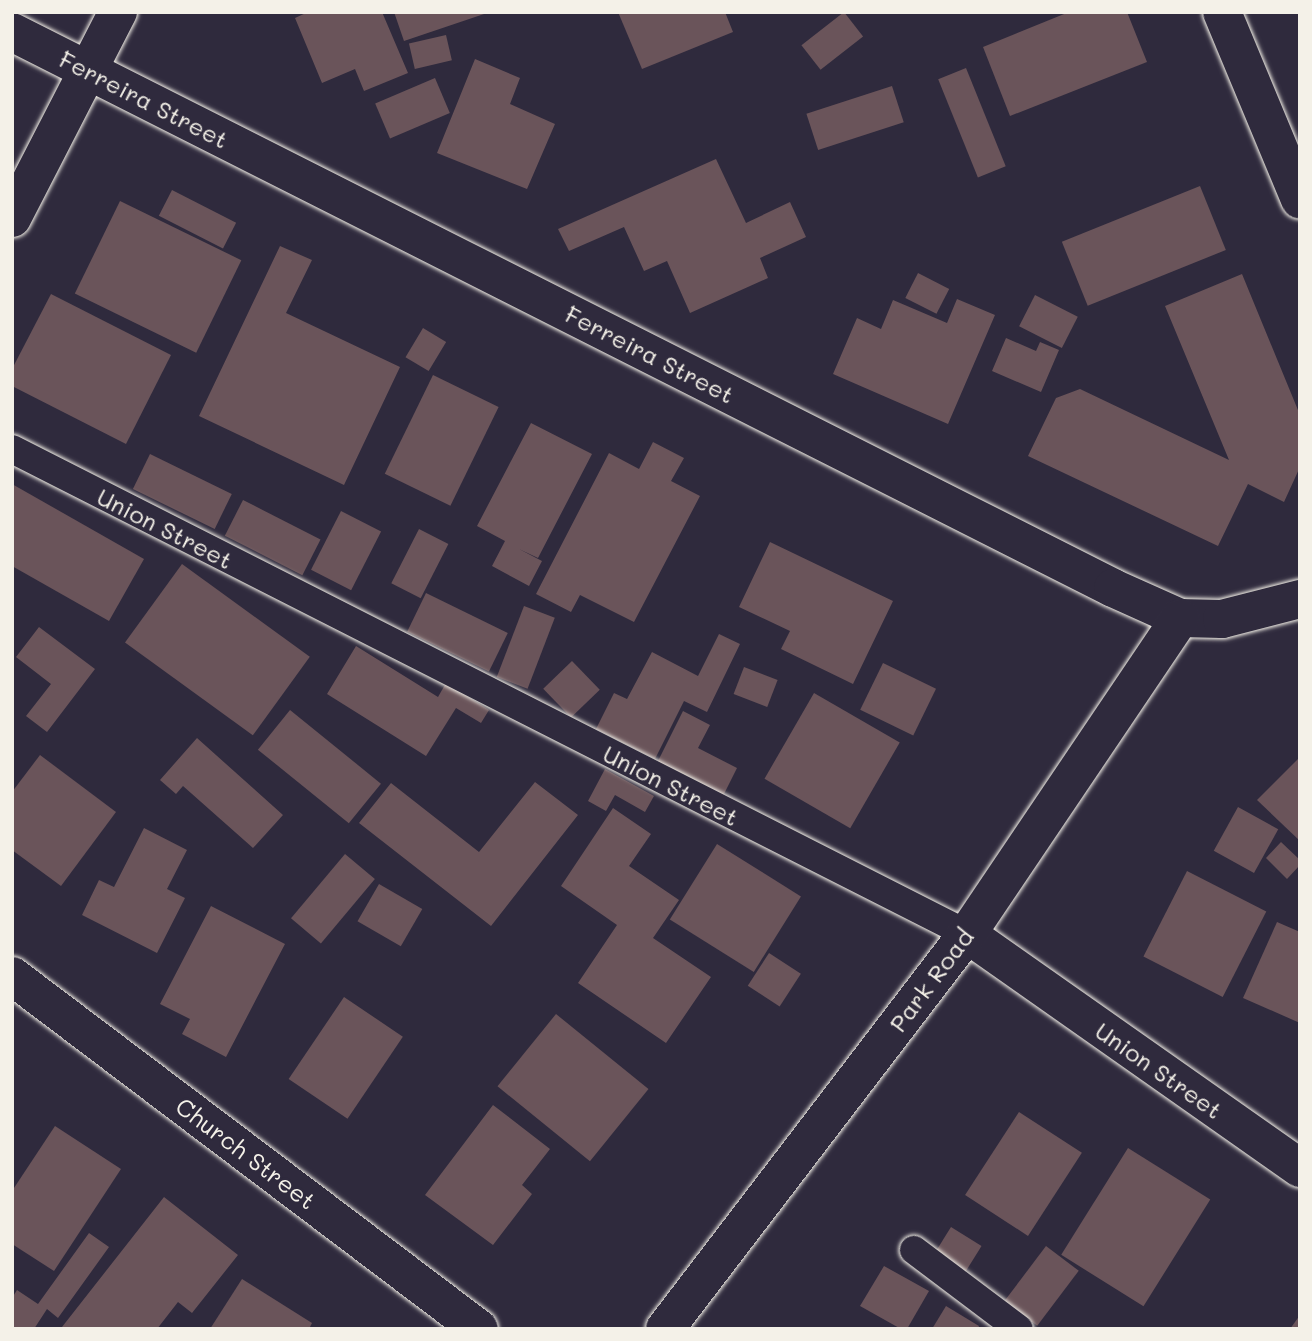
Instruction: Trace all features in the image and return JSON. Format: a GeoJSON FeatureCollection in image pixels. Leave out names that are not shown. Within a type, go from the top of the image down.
{"type":"FeatureCollection","features":[{"type":"Feature","properties":{"kind":"street"},"geometry":{"type":"LineString","coordinates":[[12,218],[118,12]]}},
{"type":"Feature","properties":{"kind":"street"},"geometry":{"type":"LineString","coordinates":[[1222,12],[1300,199]]}},
{"type":"Feature","properties":{"kind":"street","name":"Ferreira Street"},"geometry":{"type":"LineString","coordinates":[[12,32],[1113,589],[1180,618],[1222,619],[1300,599]]}},
{"type":"Feature","properties":{"kind":"street","name":"Park Road"},"geometry":{"type":"LineString","coordinates":[[665,1329],[967,934],[1180,618]]}},
{"type":"Feature","properties":{"kind":"street","name":"Union Street"},"geometry":{"type":"LineString","coordinates":[[967,934],[1300,1168]]}},
{"type":"Feature","properties":{"kind":"street","name":"Church Street"},"geometry":{"type":"LineString","coordinates":[[12,976],[480,1329]]}},
{"type":"Feature","properties":{"kind":"lane","name":"Union Street"},"geometry":{"type":"LineString","coordinates":[[12,449],[967,934]]}},
{"type":"Feature","properties":{"kind":"lane"},"geometry":{"type":"LineString","coordinates":[[914,1250],[1019,1329]]}},
{"type":"Feature","properties":{"kind":"building"},"geometry":{"type":"Polygon","coordinates":[[[308,12],[382,12],[408,73],[364,91],[355,69],[322,83],[295,18],[308,12]]]}},
{"type":"Feature","properties":{"kind":"building"},"geometry":{"type":"Polygon","coordinates":[[[394,12],[487,12],[487,13],[404,41],[394,12]]]}},
{"type":"Feature","properties":{"kind":"building"},"geometry":{"type":"Polygon","coordinates":[[[618,12],[725,12],[733,32],[642,69],[618,12]]]}},
{"type":"Feature","properties":{"kind":"building"},"geometry":{"type":"Polygon","coordinates":[[[844,12],[863,36],[821,70],[801,45],[844,12]]]}},
{"type":"Feature","properties":{"kind":"building"},"geometry":{"type":"Polygon","coordinates":[[[1069,12],[1127,12],[1147,62],[1010,116],[983,47],[1069,12]]]}},
{"type":"Feature","properties":{"kind":"building"},"geometry":{"type":"Polygon","coordinates":[[[446,35],[452,60],[415,69],[409,44],[446,35]]]}},
{"type":"Feature","properties":{"kind":"building"},"geometry":{"type":"Polygon","coordinates":[[[475,59],[520,78],[510,104],[555,124],[527,189],[437,153],[475,59]]]}},
{"type":"Feature","properties":{"kind":"building"},"geometry":{"type":"Polygon","coordinates":[[[966,68],[1006,166],[978,178],[938,79],[966,68]]]}},
{"type":"Feature","properties":{"kind":"building"},"geometry":{"type":"Polygon","coordinates":[[[435,78],[450,113],[390,138],[375,103],[435,78]]]}},
{"type":"Feature","properties":{"kind":"building"},"geometry":{"type":"Polygon","coordinates":[[[892,86],[904,122],[818,150],[806,114],[892,86]]]}},
{"type":"Feature","properties":{"kind":"building"},"geometry":{"type":"Polygon","coordinates":[[[716,159],[746,223],[790,202],[806,237],[760,258],[768,278],[690,313],[667,261],[644,271],[624,227],[569,251],[558,229],[716,159]]]}},
{"type":"Feature","properties":{"kind":"building"},"geometry":{"type":"Polygon","coordinates":[[[1200,186],[1226,250],[1088,306],[1062,242],[1200,186]]]}},
{"type":"Feature","properties":{"kind":"building"},"geometry":{"type":"Polygon","coordinates":[[[172,190],[236,223],[223,249],[159,216],[172,190]]]}},
{"type":"Feature","properties":{"kind":"building"},"geometry":{"type":"Polygon","coordinates":[[[120,201],[241,260],[196,353],[75,294],[120,201]]]}},
{"type":"Feature","properties":{"kind":"building"},"geometry":{"type":"Polygon","coordinates":[[[280,246],[312,260],[286,313],[400,367],[344,485],[199,416],[280,246]]]}},
{"type":"Feature","properties":{"kind":"building"},"geometry":{"type":"Polygon","coordinates":[[[918,273],[949,289],[936,314],[905,298],[918,273]]]}},
{"type":"Feature","properties":{"kind":"building"},"geometry":{"type":"Polygon","coordinates":[[[1242,274],[1300,415],[1300,467],[1284,502],[1248,484],[1218,546],[1028,456],[1056,398],[1080,389],[1229,460],[1165,306],[1242,274]]]}},
{"type":"Feature","properties":{"kind":"building"},"geometry":{"type":"Polygon","coordinates":[[[51,294],[171,355],[126,444],[12,386],[12,369],[51,294]]]}},
{"type":"Feature","properties":{"kind":"building"},"geometry":{"type":"Polygon","coordinates":[[[1035,295],[1078,317],[1062,348],[1019,326],[1035,295]]]}},
{"type":"Feature","properties":{"kind":"building"},"geometry":{"type":"Polygon","coordinates":[[[957,299],[995,315],[948,424],[833,374],[857,318],[881,329],[893,300],[947,323],[957,299]]]}},
{"type":"Feature","properties":{"kind":"building"},"geometry":{"type":"Polygon","coordinates":[[[423,328],[446,342],[429,371],[405,357],[423,328]]]}},
{"type":"Feature","properties":{"kind":"building"},"geometry":{"type":"Polygon","coordinates":[[[1006,338],[1036,351],[1040,342],[1059,350],[1041,392],[992,371],[1006,338]]]}},
{"type":"Feature","properties":{"kind":"building"},"geometry":{"type":"Polygon","coordinates":[[[433,375],[499,407],[450,506],[385,474],[433,375]]]}},
{"type":"Feature","properties":{"kind":"building"},"geometry":{"type":"Polygon","coordinates":[[[531,423],[592,454],[538,558],[519,549],[542,561],[529,586],[492,566],[505,541],[477,526],[531,423]]]}},
{"type":"Feature","properties":{"kind":"building"},"geometry":{"type":"Polygon","coordinates":[[[653,442],[684,458],[671,481],[700,496],[634,622],[580,595],[571,612],[536,594],[609,453],[639,469],[653,442]]]}},
{"type":"Feature","properties":{"kind":"building"},"geometry":{"type":"Polygon","coordinates":[[[150,454],[232,494],[215,529],[133,489],[150,454]]]}},
{"type":"Feature","properties":{"kind":"building"},"geometry":{"type":"Polygon","coordinates":[[[12,484],[144,559],[109,621],[12,566],[12,484]]]}},
{"type":"Feature","properties":{"kind":"building"},"geometry":{"type":"Polygon","coordinates":[[[243,500],[321,539],[302,575],[225,536],[243,500]]]}},
{"type":"Feature","properties":{"kind":"building"},"geometry":{"type":"Polygon","coordinates":[[[341,511],[381,531],[351,590],[311,570],[341,511]]]}},
{"type":"Feature","properties":{"kind":"building"},"geometry":{"type":"Polygon","coordinates":[[[419,529],[448,544],[421,598],[391,583],[419,529]]]}},
{"type":"Feature","properties":{"kind":"building"},"geometry":{"type":"Polygon","coordinates":[[[770,542],[893,601],[853,684],[781,649],[790,631],[739,607],[770,542]]]}},
{"type":"Feature","properties":{"kind":"building"},"geometry":{"type":"Polygon","coordinates":[[[182,564],[310,657],[253,735],[125,642],[182,564]]]}},
{"type":"Feature","properties":{"kind":"building"},"geometry":{"type":"Polygon","coordinates":[[[426,593],[508,633],[489,672],[407,632],[426,593]]]}},
{"type":"Feature","properties":{"kind":"building"},"geometry":{"type":"Polygon","coordinates":[[[524,606],[555,618],[528,689],[497,677],[524,606]]]}},
{"type":"Feature","properties":{"kind":"building"},"geometry":{"type":"Polygon","coordinates":[[[39,627],[95,669],[47,732],[26,716],[51,684],[16,657],[39,627]]]}},
{"type":"Feature","properties":{"kind":"building"},"geometry":{"type":"Polygon","coordinates":[[[719,634],[740,644],[707,712],[684,701],[655,759],[596,729],[614,693],[627,699],[652,652],[698,676],[719,634]]]}},
{"type":"Feature","properties":{"kind":"building"},"geometry":{"type":"Polygon","coordinates":[[[356,646],[438,697],[446,683],[489,710],[481,723],[456,708],[426,756],[327,694],[356,646]]]}},
{"type":"Feature","properties":{"kind":"building"},"geometry":{"type":"Polygon","coordinates":[[[572,661],[600,690],[571,718],[543,689],[572,661]]]}},
{"type":"Feature","properties":{"kind":"building"},"geometry":{"type":"Polygon","coordinates":[[[883,663],[936,689],[913,736],[860,710],[883,663]]]}},
{"type":"Feature","properties":{"kind":"building"},"geometry":{"type":"Polygon","coordinates":[[[744,667],[778,680],[767,707],[734,694],[744,667]]]}},
{"type":"Feature","properties":{"kind":"building"},"geometry":{"type":"Polygon","coordinates":[[[814,693],[900,742],[850,828],[764,779],[814,693]]]}},
{"type":"Feature","properties":{"kind":"building"},"geometry":{"type":"Polygon","coordinates":[[[290,710],[381,784],[349,823],[258,750],[290,710]]]}},
{"type":"Feature","properties":{"kind":"building"},"geometry":{"type":"Polygon","coordinates":[[[683,711],[710,725],[698,748],[737,768],[723,796],[657,763],[683,711]]]}},
{"type":"Feature","properties":{"kind":"building"},"geometry":{"type":"Polygon","coordinates":[[[197,738],[283,815],[253,848],[183,786],[176,794],[160,780],[197,738]]]}},
{"type":"Feature","properties":{"kind":"building"},"geometry":{"type":"Polygon","coordinates":[[[40,755],[116,812],[61,886],[12,850],[12,792],[40,755]]]}},
{"type":"Feature","properties":{"kind":"building"},"geometry":{"type":"Polygon","coordinates":[[[1300,757],[1300,841],[1257,800],[1300,757]]]}},
{"type":"Feature","properties":{"kind":"building"},"geometry":{"type":"Polygon","coordinates":[[[605,769],[654,796],[645,812],[615,795],[606,811],[588,801],[605,769]]]}},
{"type":"Feature","properties":{"kind":"building"},"geometry":{"type":"Polygon","coordinates":[[[535,782],[578,815],[491,926],[359,823],[391,783],[479,852],[535,782]]]}},
{"type":"Feature","properties":{"kind":"building"},"geometry":{"type":"Polygon","coordinates":[[[1238,807],[1278,829],[1254,873],[1214,851],[1238,807]]]}},
{"type":"Feature","properties":{"kind":"building"},"geometry":{"type":"Polygon","coordinates":[[[613,808],[651,834],[629,866],[679,900],[653,938],[711,977],[666,1043],[578,983],[617,925],[561,886],[613,808]]]}},
{"type":"Feature","properties":{"kind":"building"},"geometry":{"type":"Polygon","coordinates":[[[144,828],[187,850],[167,889],[185,898],[157,953],[82,915],[99,880],[114,887],[144,828]]]}},
{"type":"Feature","properties":{"kind":"building"},"geometry":{"type":"Polygon","coordinates":[[[1281,842],[1300,860],[1300,865],[1287,879],[1266,858],[1281,842]]]}},
{"type":"Feature","properties":{"kind":"building"},"geometry":{"type":"Polygon","coordinates":[[[717,844],[801,896],[754,972],[670,919],[717,844]]]}},
{"type":"Feature","properties":{"kind":"building"},"geometry":{"type":"Polygon","coordinates":[[[345,854],[375,879],[321,943],[291,918],[345,854]]]}},
{"type":"Feature","properties":{"kind":"building"},"geometry":{"type":"Polygon","coordinates":[[[1187,871],[1266,911],[1223,997],[1143,957],[1187,871]]]}},
{"type":"Feature","properties":{"kind":"building"},"geometry":{"type":"Polygon","coordinates":[[[379,884],[422,909],[401,946],[358,921],[379,884]]]}},
{"type":"Feature","properties":{"kind":"building"},"geometry":{"type":"Polygon","coordinates":[[[211,906],[285,944],[226,1057],[182,1034],[190,1019],[160,1004],[211,906]]]}},
{"type":"Feature","properties":{"kind":"building"},"geometry":{"type":"Polygon","coordinates":[[[1277,922],[1300,932],[1300,1023],[1243,998],[1277,922]]]}},
{"type":"Feature","properties":{"kind":"building"},"geometry":{"type":"Polygon","coordinates":[[[769,953],[801,974],[780,1006],[748,986],[769,953]]]}},
{"type":"Feature","properties":{"kind":"building"},"geometry":{"type":"Polygon","coordinates":[[[344,997],[403,1037],[348,1119],[289,1079],[344,997]]]}},
{"type":"Feature","properties":{"kind":"building"},"geometry":{"type":"Polygon","coordinates":[[[556,1014],[648,1089],[590,1161],[497,1086],[556,1014]]]}},
{"type":"Feature","properties":{"kind":"building"},"geometry":{"type":"Polygon","coordinates":[[[493,1105],[550,1149],[522,1185],[532,1194],[493,1245],[425,1195],[493,1105]]]}},
{"type":"Feature","properties":{"kind":"building"},"geometry":{"type":"Polygon","coordinates":[[[1019,1112],[1082,1153],[1028,1236],[965,1195],[1019,1112]]]}},
{"type":"Feature","properties":{"kind":"building"},"geometry":{"type":"Polygon","coordinates":[[[55,1126],[121,1169],[54,1271],[12,1244],[12,1191],[55,1126]]]}},
{"type":"Feature","properties":{"kind":"building"},"geometry":{"type":"Polygon","coordinates":[[[1128,1148],[1210,1199],[1143,1306],[1061,1255],[1128,1148]]]}},
{"type":"Feature","properties":{"kind":"building"},"geometry":{"type":"Polygon","coordinates":[[[164,1197],[238,1255],[192,1313],[178,1302],[157,1329],[62,1327],[164,1197]]]}},
{"type":"Feature","properties":{"kind":"building"},"geometry":{"type":"Polygon","coordinates":[[[951,1227],[982,1246],[965,1273],[934,1254],[951,1227]]]}},
{"type":"Feature","properties":{"kind":"building"},"geometry":{"type":"Polygon","coordinates":[[[89,1233],[109,1247],[58,1318],[47,1309],[34,1329],[12,1329],[12,1298],[17,1290],[38,1304],[89,1233]]]}},
{"type":"Feature","properties":{"kind":"building"},"geometry":{"type":"Polygon","coordinates":[[[1046,1246],[1079,1271],[1037,1326],[1004,1301],[1046,1246]]]}},
{"type":"Feature","properties":{"kind":"building"},"geometry":{"type":"Polygon","coordinates":[[[884,1266],[929,1291],[907,1329],[901,1329],[860,1306],[884,1266]]]}},
{"type":"Feature","properties":{"kind":"building"},"geometry":{"type":"Polygon","coordinates":[[[242,1279],[312,1323],[309,1329],[210,1329],[242,1279]]]}},
{"type":"Feature","properties":{"kind":"building"},"geometry":{"type":"Polygon","coordinates":[[[946,1306],[979,1326],[978,1329],[932,1329],[946,1306]]]}},
{"type":"Feature","properties":{"kind":"building"},"geometry":{"type":"Polygon","coordinates":[[[1300,1315],[1300,1329],[1290,1329],[1300,1315]]]}}]}
